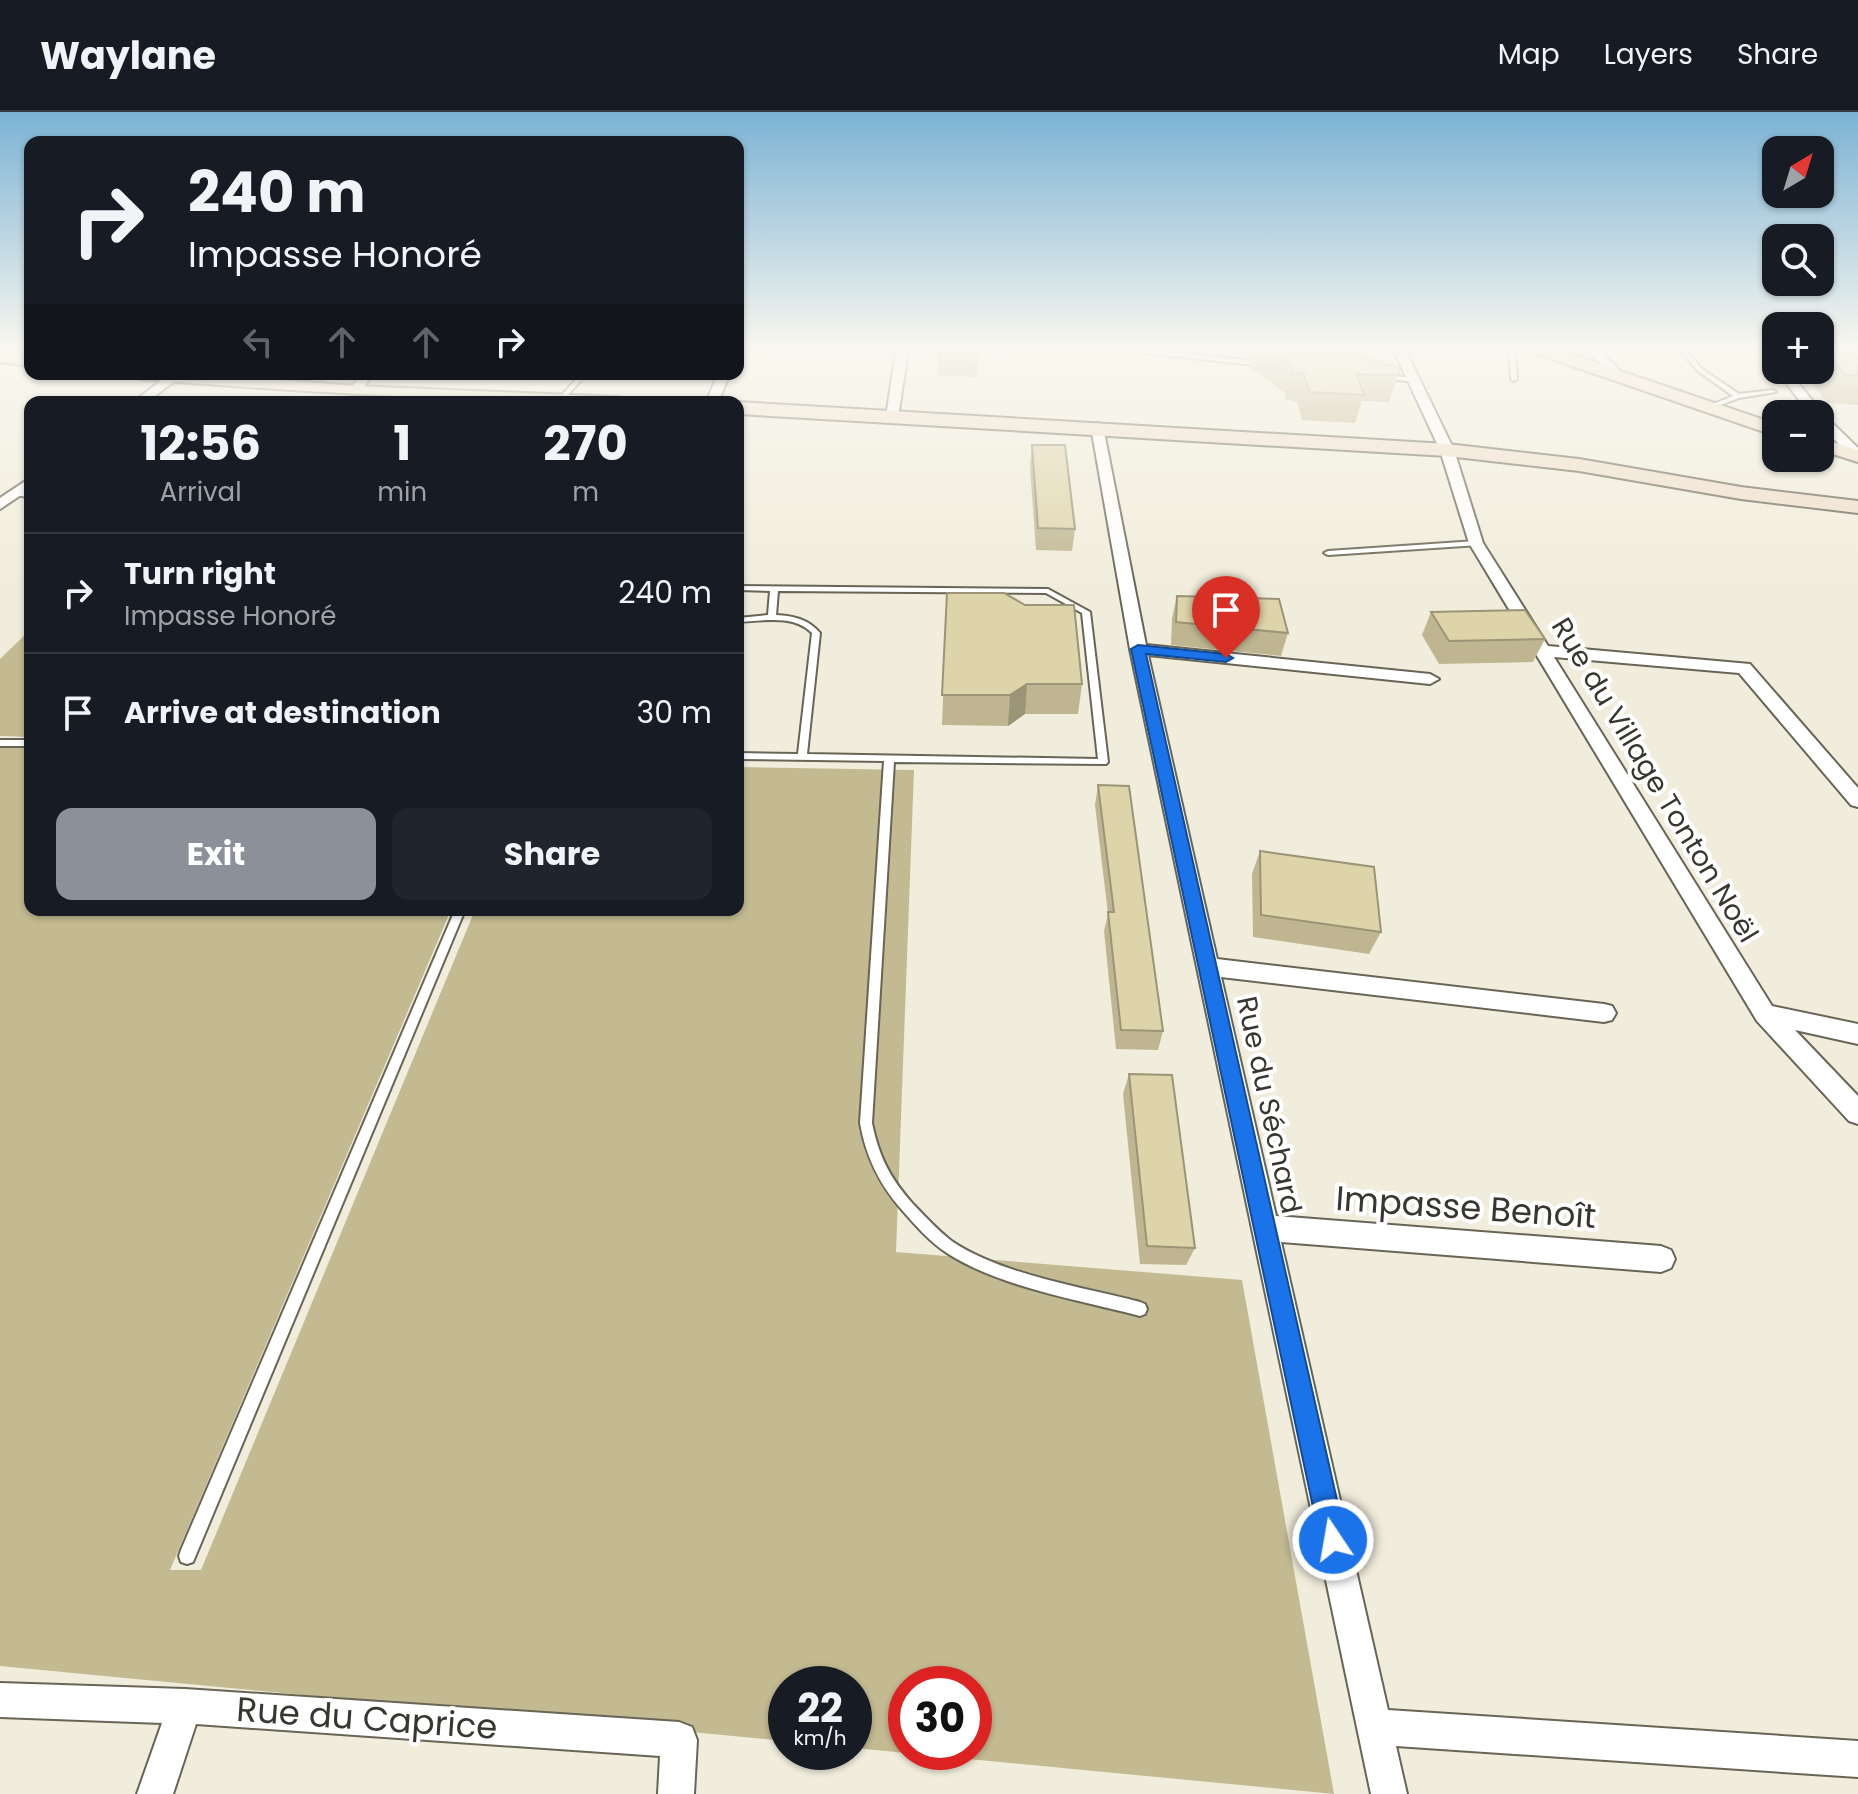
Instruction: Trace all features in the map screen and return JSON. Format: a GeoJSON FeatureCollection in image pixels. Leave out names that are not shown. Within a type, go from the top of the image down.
{"type":"FeatureCollection","features":[{"type":"Feature","properties":{"kind":"street","name":"Rue du Séchard"},"geometry":{"type":"LineString","coordinates":[[1097,429],[1138,649],[1389,1794]]}},
{"type":"Feature","properties":{"kind":"street"},"geometry":{"type":"LineString","coordinates":[[1135,429],[1447,450],[1579,465],[1741,493],[1858,507]]}},
{"type":"Feature","properties":{"kind":"street","name":"Rue du Village Tonton Noël"},"geometry":{"type":"LineString","coordinates":[[1438,429],[1476,543],[1765,1014],[1858,1113]]}},
{"type":"Feature","properties":{"kind":"street"},"geometry":{"type":"LineString","coordinates":[[1834,432],[1857,456]]}},
{"type":"Feature","properties":{"kind":"street"},"geometry":{"type":"LineString","coordinates":[[1834,449],[1857,456]]}},
{"type":"Feature","properties":{"kind":"street"},"geometry":{"type":"LineString","coordinates":[[0,505],[7,494]]}},
{"type":"Feature","properties":{"kind":"street"},"geometry":{"type":"LineString","coordinates":[[1138,649],[1430,679]]}},
{"type":"Feature","properties":{"kind":"street"},"geometry":{"type":"LineString","coordinates":[[1545,651],[1744,668],[1858,800]]}},
{"type":"Feature","properties":{"kind":"street"},"geometry":{"type":"LineString","coordinates":[[1208,967],[1604,1013]]}},
{"type":"Feature","properties":{"kind":"street"},"geometry":{"type":"LineString","coordinates":[[1765,1014],[1858,1034]]}},
{"type":"Feature","properties":{"kind":"street","name":"Impasse Benoît"},"geometry":{"type":"LineString","coordinates":[[1265,1228],[1661,1259]]}},
{"type":"Feature","properties":{"kind":"street","name":"Rue du Caprice"},"geometry":{"type":"LineString","coordinates":[[0,1700],[185,1706],[679,1740],[676,1794]]}},
{"type":"Feature","properties":{"kind":"street"},"geometry":{"type":"LineString","coordinates":[[155,1794],[185,1706]]}},
{"type":"Feature","properties":{"kind":"street"},"geometry":{"type":"LineString","coordinates":[[1374,1727],[1858,1759]]}},
{"type":"Feature","properties":{"kind":"lane"},"geometry":{"type":"LineString","coordinates":[[1328,553],[1476,543]]}},
{"type":"Feature","properties":{"kind":"lane"},"geometry":{"type":"LineString","coordinates":[[744,588],[1048,591],[1086,612],[1103,762],[744,756]]}},
{"type":"Feature","properties":{"kind":"lane"},"geometry":{"type":"LineString","coordinates":[[772,619],[774,588]]}},
{"type":"Feature","properties":{"kind":"lane"},"geometry":{"type":"LineString","coordinates":[[744,620],[804,622],[816,633],[802,757]]}},
{"type":"Feature","properties":{"kind":"lane"},"geometry":{"type":"LineString","coordinates":[[0,743],[24,743]]}},
{"type":"Feature","properties":{"kind":"lane"},"geometry":{"type":"LineString","coordinates":[[889,759],[866,1123],[871,1151],[882,1177],[930,1232],[959,1253],[1002,1271],[1140,1309]]}},
{"type":"Feature","properties":{"kind":"lane"},"geometry":{"type":"LineString","coordinates":[[187,1556],[457,916]]}},
{"type":"Feature","properties":{"kind":"shaded area"},"geometry":{"type":"Polygon","coordinates":[[[24,636],[24,737],[0,736],[0,659],[24,636]]]}},
{"type":"Feature","properties":{"kind":"shaded area"},"geometry":{"type":"Polygon","coordinates":[[[0,747],[24,748],[24,916],[448,916],[170,1570],[201,1570],[473,916],[744,916],[744,767],[914,770],[896,1252],[1242,1280],[1334,1794],[992,1761],[992,1666],[888,1666],[888,1751],[872,1750],[872,1666],[768,1666],[768,1739],[0,1666],[0,747]]]}},
{"type":"Feature","properties":{"kind":"building"},"geometry":{"type":"Polygon","coordinates":[[[1032,445],[1065,445],[1075,529],[1038,528],[1032,445]]]}},
{"type":"Feature","properties":{"kind":"building"},"geometry":{"type":"Polygon","coordinates":[[[947,593],[1004,593],[1025,605],[1074,605],[1082,684],[1027,684],[1010,695],[942,695],[947,593]]]}},
{"type":"Feature","properties":{"kind":"building"},"geometry":{"type":"Polygon","coordinates":[[[1177,596],[1279,599],[1288,633],[1176,622],[1177,596]]]}},
{"type":"Feature","properties":{"kind":"building"},"geometry":{"type":"Polygon","coordinates":[[[1525,610],[1545,639],[1449,641],[1431,612],[1525,610]]]}},
{"type":"Feature","properties":{"kind":"building"},"geometry":{"type":"Polygon","coordinates":[[[1098,785],[1129,786],[1163,1031],[1121,1030],[1108,912],[1114,912],[1098,785]]]}},
{"type":"Feature","properties":{"kind":"building"},"geometry":{"type":"Polygon","coordinates":[[[1260,851],[1374,867],[1381,932],[1261,915],[1260,851]]]}},
{"type":"Feature","properties":{"kind":"building"},"geometry":{"type":"Polygon","coordinates":[[[1129,1074],[1172,1075],[1195,1248],[1147,1246],[1129,1074]]]}},
{"type":"Feature","properties":{"kind":"route"},"geometry":{"type":"LineString","coordinates":[[1226,658],[1138,649],[1333,1540]]}}]}
